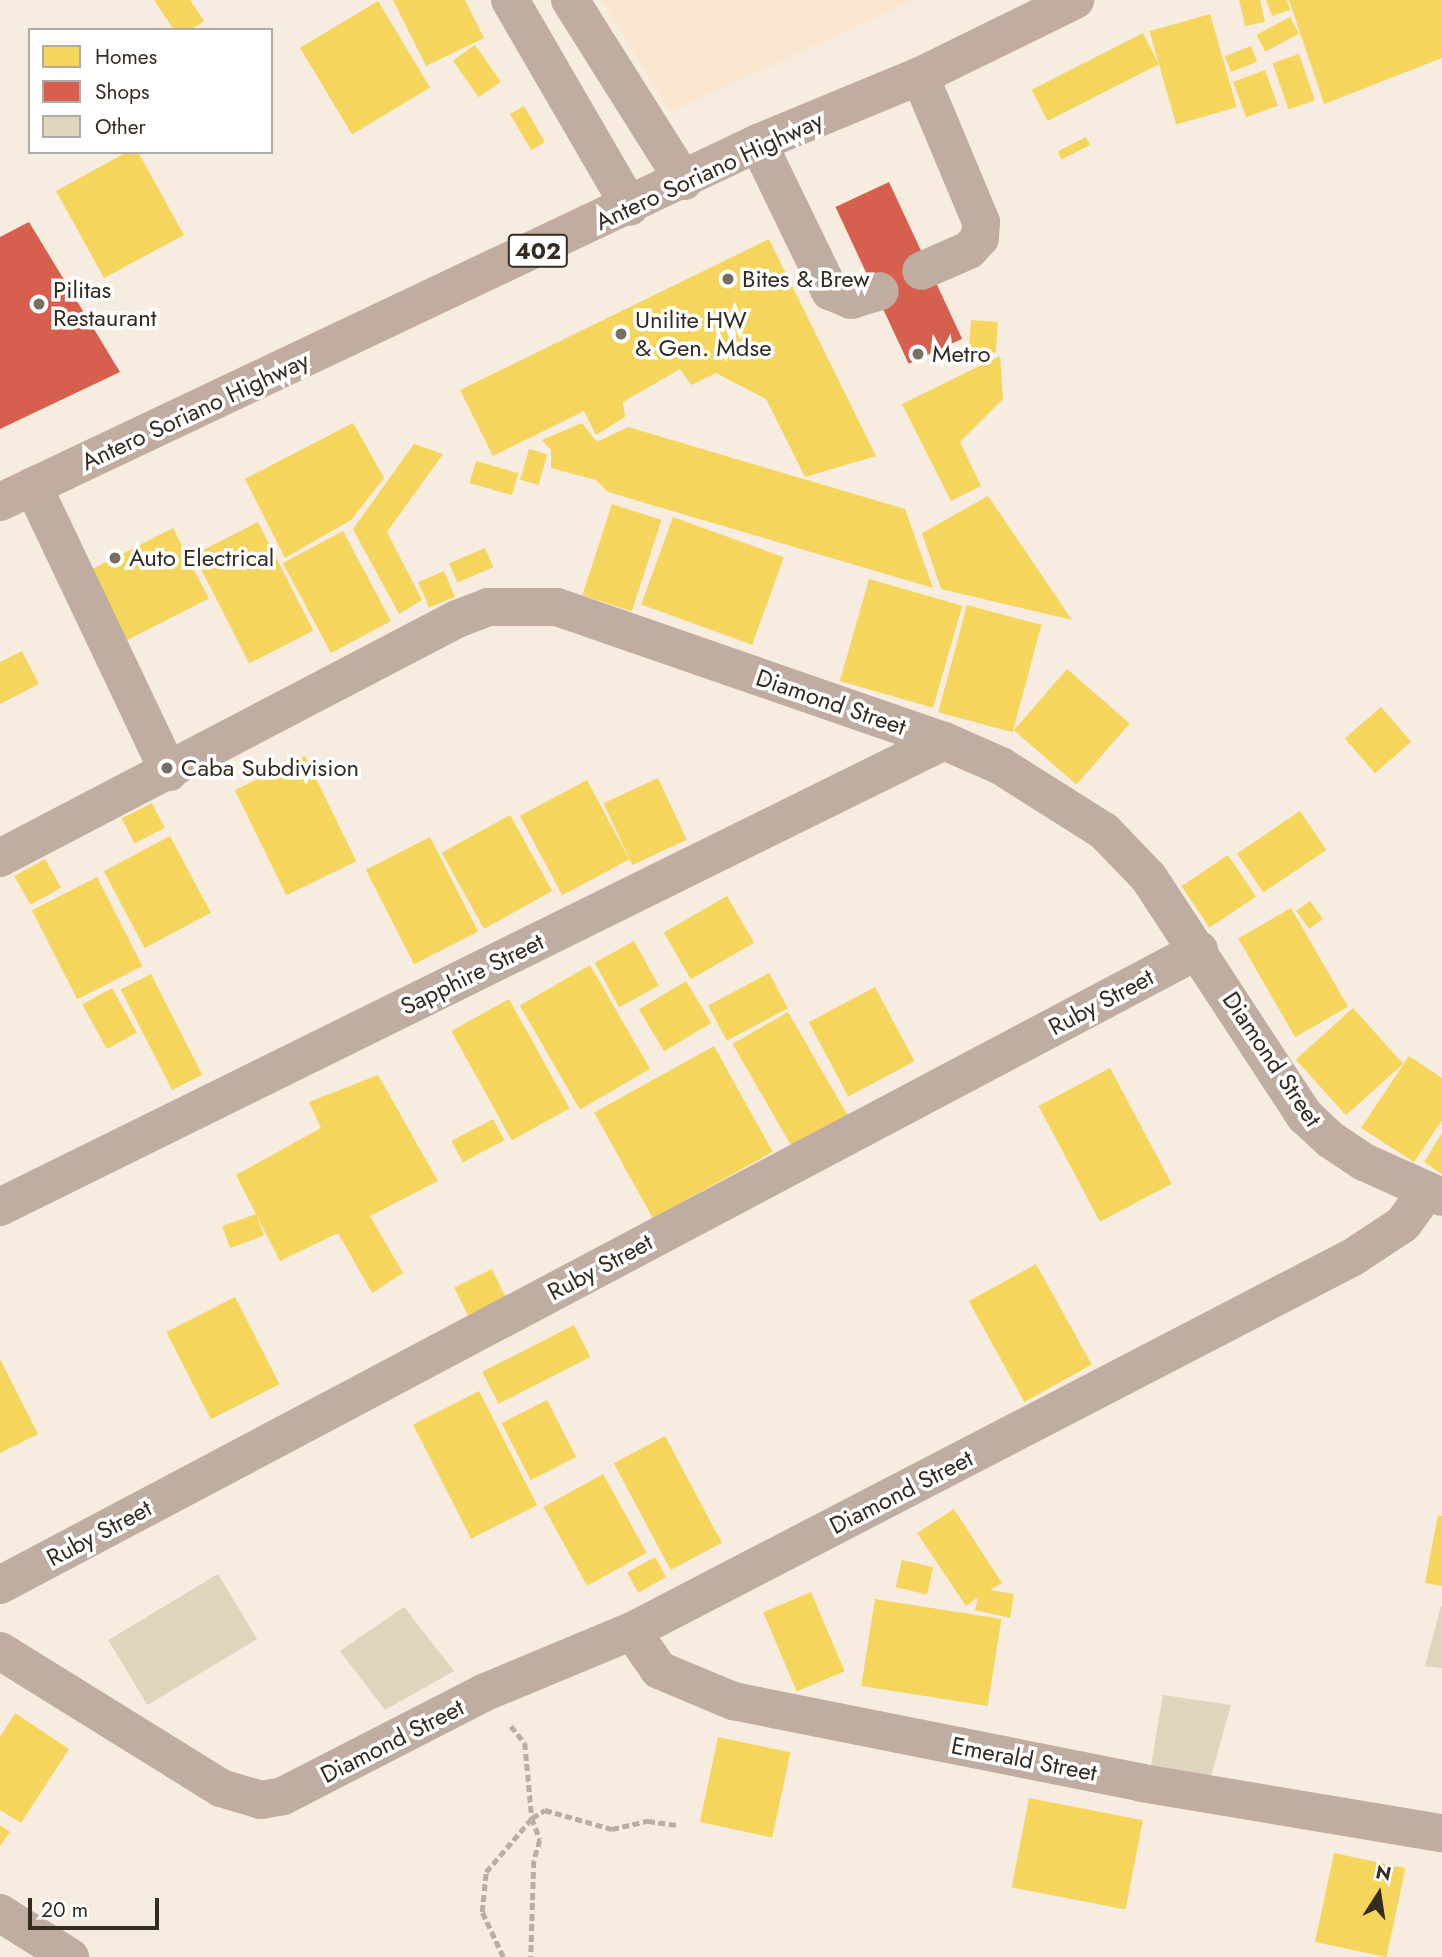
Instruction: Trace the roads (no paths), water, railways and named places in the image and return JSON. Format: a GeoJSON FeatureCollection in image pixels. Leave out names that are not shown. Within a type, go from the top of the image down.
{"type":"FeatureCollection","features":[{"type":"Feature","properties":{"kind":"main road","name":"Antero Soriano Highway"},"geometry":{"type":"LineString","coordinates":[[17,494],[630,207],[758,143],[920,75],[1075,0]]}},
{"type":"Feature","properties":{"kind":"street"},"geometry":{"type":"LineString","coordinates":[[510,0],[630,207]]}},
{"type":"Feature","properties":{"kind":"street"},"geometry":{"type":"LineString","coordinates":[[570,0],[684,181]]}},
{"type":"Feature","properties":{"kind":"street"},"geometry":{"type":"LineString","coordinates":[[920,75],[981,222],[980,239],[969,250],[921,271]]}},
{"type":"Feature","properties":{"kind":"street"},"geometry":{"type":"LineString","coordinates":[[758,143],[830,291],[851,300],[880,291]]}},
{"type":"Feature","properties":{"kind":"street"},"geometry":{"type":"LineString","coordinates":[[17,494],[169,772]]}},
{"type":"Feature","properties":{"kind":"street","name":"Diamond Street"},"geometry":{"type":"LineString","coordinates":[[0,858],[169,772],[457,619],[488,607],[521,604],[557,607],[944,741],[1001,766],[1104,831],[1149,878],[1199,950],[1305,1116],[1353,1155],[1434,1194],[1381,1242],[632,1631],[483,1693],[300,1788],[261,1800],[220,1788],[0,1651]]}},
{"type":"Feature","properties":{"kind":"street","name":"Sapphire Street"},"geometry":{"type":"LineString","coordinates":[[0,1207],[944,741]]}},
{"type":"Feature","properties":{"kind":"street","name":"Ruby Street"},"geometry":{"type":"LineString","coordinates":[[0,1585],[1199,950]]}},
{"type":"Feature","properties":{"kind":"street","name":"Emerald Street"},"geometry":{"type":"LineString","coordinates":[[632,1631],[659,1670],[733,1701],[1142,1783],[1442,1833]]}},
{"type":"Feature","properties":{"kind":"street"},"geometry":{"type":"LineString","coordinates":[[0,1913],[70,1957]]}},
{"type":"Feature","properties":{"kind":"place","name":"Bites & Brew"},"geometry":{"type":"Point","coordinates":[728,279]}},
{"type":"Feature","properties":{"kind":"place","name":"Pilitas Restaurant"},"geometry":{"type":"Point","coordinates":[39,304]}},
{"type":"Feature","properties":{"kind":"place","name":"Unilite HW & Gen. Mdse"},"geometry":{"type":"Point","coordinates":[621,334]}},
{"type":"Feature","properties":{"kind":"place","name":"Metro"},"geometry":{"type":"Point","coordinates":[918,354]}},
{"type":"Feature","properties":{"kind":"place","name":"Auto Electrical"},"geometry":{"type":"Point","coordinates":[115,558]}},
{"type":"Feature","properties":{"kind":"place","name":"Caba Subdivision"},"geometry":{"type":"Point","coordinates":[167,768]}}]}
